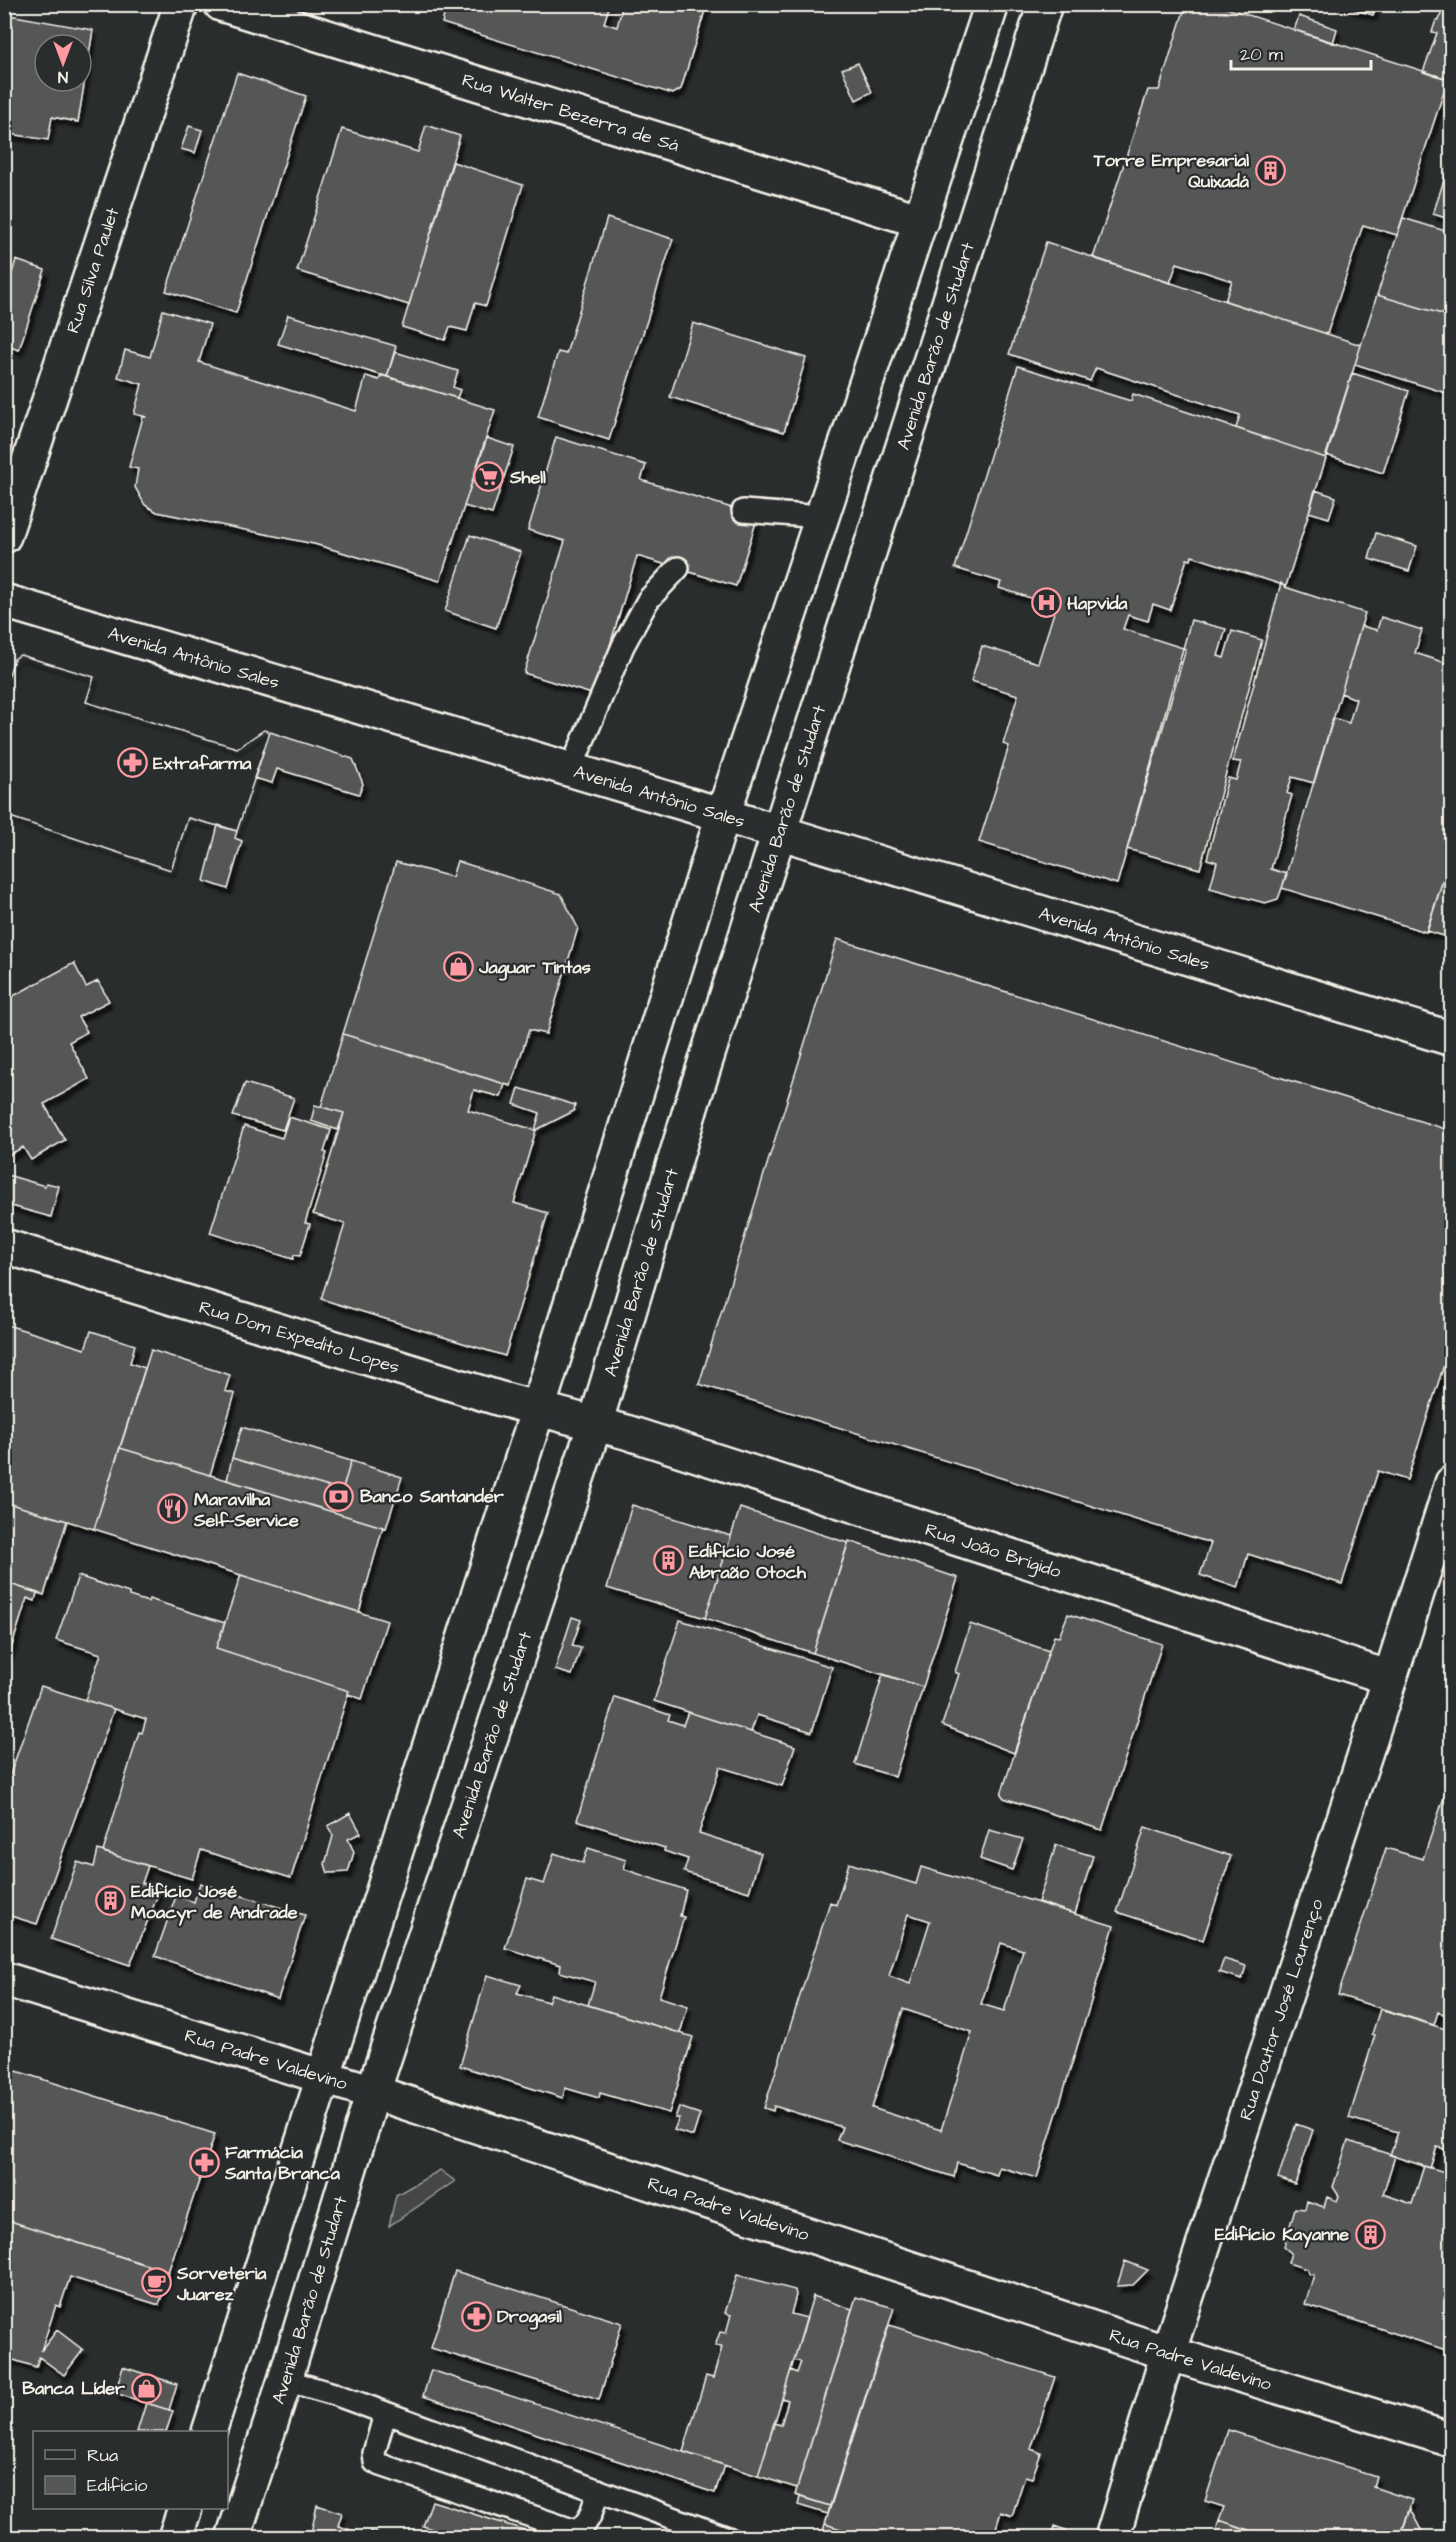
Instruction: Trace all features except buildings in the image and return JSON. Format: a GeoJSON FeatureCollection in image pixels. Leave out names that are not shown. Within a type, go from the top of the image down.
{"type":"FeatureCollection","features":[{"type":"Feature","properties":{"kind":"main road","name":"Rua Silva Paulet"},"geometry":{"type":"LineString","coordinates":[[4,536],[181,4]]}},
{"type":"Feature","properties":{"kind":"main road","name":"Rua Walter Bezerra de Sá"},"geometry":{"type":"LineString","coordinates":[[221,4],[921,221]]}},
{"type":"Feature","properties":{"kind":"main road"},"geometry":{"type":"LineString","coordinates":[[210,2431],[538,1409],[723,815],[992,4]]}},
{"type":"Feature","properties":{"kind":"main road","name":"Avenida Barão de Studart"},"geometry":{"type":"LineString","coordinates":[[233,2538],[285,2380],[373,2092],[595,1424],[778,832],[1045,4]]}},
{"type":"Feature","properties":{"kind":"main road","name":"Avenida Antônio Sales"},"geometry":{"type":"LineString","coordinates":[[4,601],[723,815],[1452,1040]]}},
{"type":"Feature","properties":{"kind":"main road","name":"Rua Dom Expedito Lopes"},"geometry":{"type":"LineString","coordinates":[[4,1246],[538,1409],[595,1424]]}},
{"type":"Feature","properties":{"kind":"main road","name":"Rua João Brígido"},"geometry":{"type":"LineString","coordinates":[[595,1424],[1390,1678]]}},
{"type":"Feature","properties":{"kind":"main road","name":"Rua Doutor José Lourenço"},"geometry":{"type":"LineString","coordinates":[[1112,2538],[1168,2354],[1390,1678],[1441,1552],[1452,1483]]}},
{"type":"Feature","properties":{"kind":"main road","name":"Rua Padre Valdevino"},"geometry":{"type":"LineString","coordinates":[[4,1979],[373,2092],[1168,2354],[1452,2440]]}},
{"type":"Feature","properties":{"kind":"main road"},"geometry":{"type":"LineString","coordinates":[[176,2538],[185,2509]]}},
{"type":"Feature","properties":{"kind":"lane"},"geometry":{"type":"LineString","coordinates":[[743,511],[822,517]]}},
{"type":"Feature","properties":{"kind":"lane"},"geometry":{"type":"LineString","coordinates":[[571,769],[623,646],[648,600],[678,568]]}},
{"type":"Feature","properties":{"kind":"lane"},"geometry":{"type":"LineString","coordinates":[[285,2380],[334,2394],[728,2538]]}},
{"type":"Feature","properties":{"kind":"lane"},"geometry":{"type":"LineString","coordinates":[[385,2414],[374,2452],[375,2462],[381,2465],[575,2531],[584,2528],[588,2522],[598,2490]]}},
{"type":"Feature","properties":{"kind":"shaded area"},"geometry":{"type":"Polygon","coordinates":[[[440,2170],[455,2181],[389,2226],[396,2195],[440,2170]]]}},
{"type":"Feature","properties":{"kind":"place","name":"Torre Empresarial Quixadá"},"geometry":{"type":"Point","coordinates":[1270,170]}},
{"type":"Feature","properties":{"kind":"place","name":"Shell"},"geometry":{"type":"Point","coordinates":[489,477]}},
{"type":"Feature","properties":{"kind":"place","name":"Hapvida"},"geometry":{"type":"Point","coordinates":[1046,603]}},
{"type":"Feature","properties":{"kind":"place","name":"Extrafarma"},"geometry":{"type":"Point","coordinates":[132,763]}},
{"type":"Feature","properties":{"kind":"place","name":"Jaguar Tintas"},"geometry":{"type":"Point","coordinates":[458,967]}},
{"type":"Feature","properties":{"kind":"place","name":"Banco Santander"},"geometry":{"type":"Point","coordinates":[339,1496]}},
{"type":"Feature","properties":{"kind":"place","name":"Maravilha Self-Service"},"geometry":{"type":"Point","coordinates":[173,1509]}},
{"type":"Feature","properties":{"kind":"place","name":"Edifício José Abraão Otoch"},"geometry":{"type":"Point","coordinates":[668,1561]}},
{"type":"Feature","properties":{"kind":"place","name":"Edifício José Moacyr de Andrade"},"geometry":{"type":"Point","coordinates":[110,1901]}},
{"type":"Feature","properties":{"kind":"place","name":"Farmácia Santa Branca"},"geometry":{"type":"Point","coordinates":[204,2162]}},
{"type":"Feature","properties":{"kind":"place","name":"Edifício Kayanne"},"geometry":{"type":"Point","coordinates":[1370,2234]}},
{"type":"Feature","properties":{"kind":"place","name":"Sorveteria Juarez"},"geometry":{"type":"Point","coordinates":[156,2283]}},
{"type":"Feature","properties":{"kind":"place","name":"Drogasil"},"geometry":{"type":"Point","coordinates":[476,2316]}},
{"type":"Feature","properties":{"kind":"place","name":"Banca Líder"},"geometry":{"type":"Point","coordinates":[146,2388]}}]}
